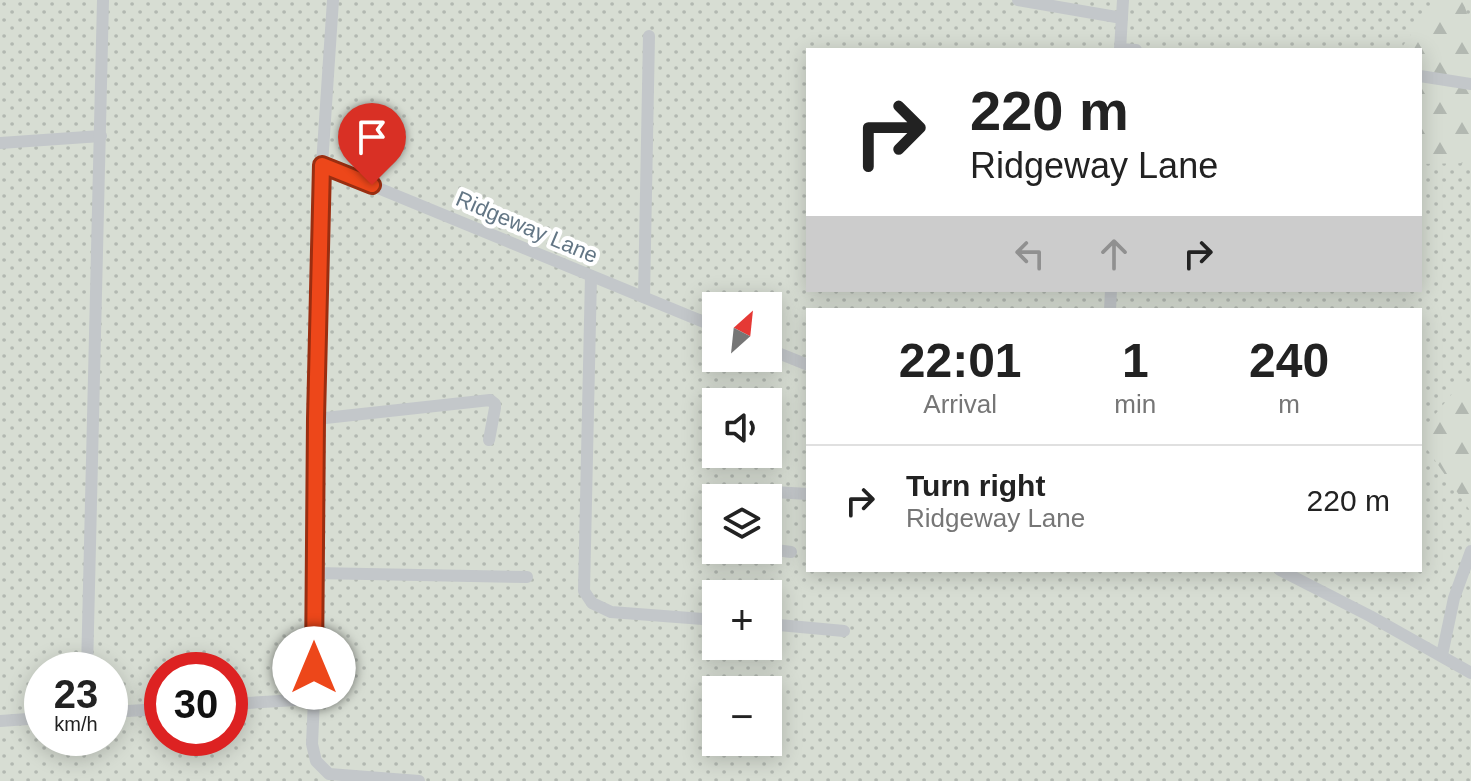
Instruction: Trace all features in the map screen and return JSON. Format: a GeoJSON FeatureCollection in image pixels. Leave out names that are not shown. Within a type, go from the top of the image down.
{"type":"FeatureCollection","features":[{"type":"Feature","properties":{"kind":"street"},"geometry":{"type":"LineString","coordinates":[[87,652],[103,0]]}},
{"type":"Feature","properties":{"kind":"street"},"geometry":{"type":"LineString","coordinates":[[333,0],[322,165],[312,744],[316,761],[329,774],[419,781]]}},
{"type":"Feature","properties":{"kind":"street"},"geometry":{"type":"LineString","coordinates":[[1018,0],[1122,18]]}},
{"type":"Feature","properties":{"kind":"street"},"geometry":{"type":"LineString","coordinates":[[1120,48],[1123,0]]}},
{"type":"Feature","properties":{"kind":"street"},"geometry":{"type":"LineString","coordinates":[[644,297],[649,36]]}},
{"type":"Feature","properties":{"kind":"street"},"geometry":{"type":"LineString","coordinates":[[1422,76],[1471,84]]}},
{"type":"Feature","properties":{"kind":"street"},"geometry":{"type":"LineString","coordinates":[[0,143],[101,136]]}},
{"type":"Feature","properties":{"kind":"street","name":"Ridgeway Lane"},"geometry":{"type":"LineString","coordinates":[[322,165],[702,321]]}},
{"type":"Feature","properties":{"kind":"street"},"geometry":{"type":"LineString","coordinates":[[591,276],[584,591],[592,603],[611,612],[702,619]]}},
{"type":"Feature","properties":{"kind":"street"},"geometry":{"type":"LineString","coordinates":[[782,355],[806,364]]}},
{"type":"Feature","properties":{"kind":"street"},"geometry":{"type":"LineString","coordinates":[[316,419],[490,400],[495,408],[489,440]]}},
{"type":"Feature","properties":{"kind":"street"},"geometry":{"type":"LineString","coordinates":[[782,494],[806,494]]}},
{"type":"Feature","properties":{"kind":"street"},"geometry":{"type":"LineString","coordinates":[[782,551],[791,552]]}},
{"type":"Feature","properties":{"kind":"street"},"geometry":{"type":"LineString","coordinates":[[1442,655],[1454,598],[1471,551]]}},
{"type":"Feature","properties":{"kind":"street"},"geometry":{"type":"LineString","coordinates":[[1284,572],[1471,673]]}},
{"type":"Feature","properties":{"kind":"street"},"geometry":{"type":"LineString","coordinates":[[314,573],[527,577]]}},
{"type":"Feature","properties":{"kind":"street"},"geometry":{"type":"LineString","coordinates":[[782,625],[844,631]]}},
{"type":"Feature","properties":{"kind":"street"},"geometry":{"type":"LineString","coordinates":[[248,703],[314,699]]}},
{"type":"Feature","properties":{"kind":"street"},"geometry":{"type":"LineString","coordinates":[[0,721],[24,719]]}},
{"type":"Feature","properties":{"kind":"green space"},"geometry":{"type":"Polygon","coordinates":[[[0,0],[1471,0],[1471,781],[0,781],[0,0]]]}},
{"type":"Feature","properties":{"kind":"green space"},"geometry":{"type":"Polygon","coordinates":[[[1435,0],[1463,0],[1471,28],[1471,163],[1422,164],[1422,48],[1401,48],[1435,0]]]}},
{"type":"Feature","properties":{"kind":"green space"},"geometry":{"type":"Polygon","coordinates":[[[1460,384],[1471,393],[1471,512],[1422,442],[1422,431],[1460,384]]]}},
{"type":"Feature","properties":{"kind":"route"},"geometry":{"type":"LineString","coordinates":[[314,668],[322,165],[372,185]]}}]}
